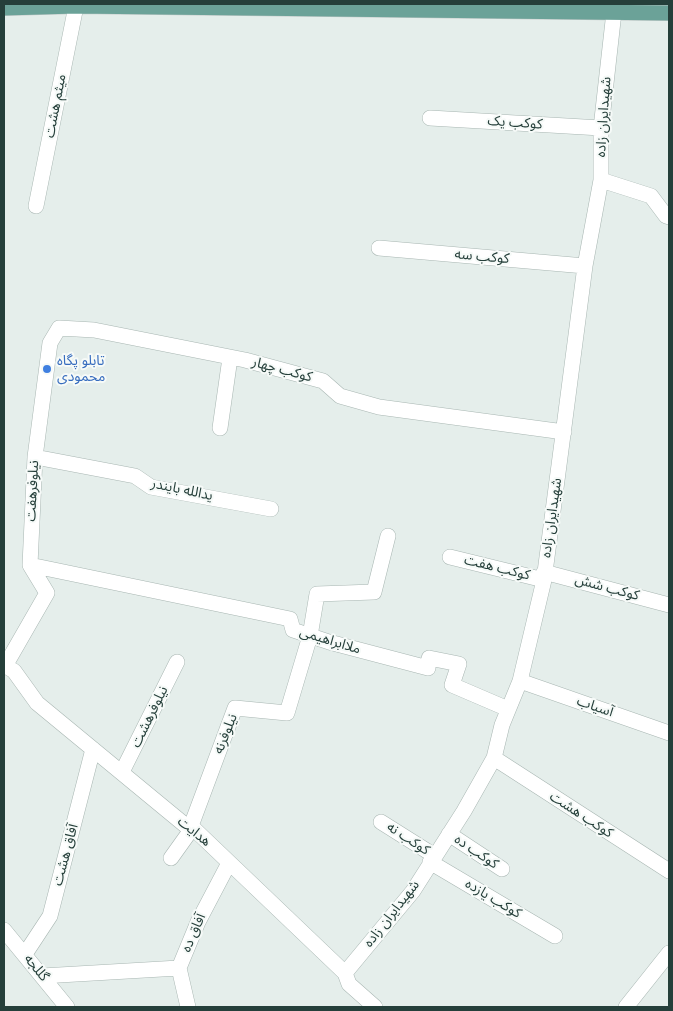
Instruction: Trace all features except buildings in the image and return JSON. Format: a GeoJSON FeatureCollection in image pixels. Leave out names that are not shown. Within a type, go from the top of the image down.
{"type":"FeatureCollection","features":[{"type":"Feature","properties":{"kind":"main road"},"geometry":{"type":"LineString","coordinates":[[4,8],[76,6],[669,13]]}},
{"type":"Feature","properties":{"kind":"street","name":"میثم هشت"},"geometry":{"type":"LineString","coordinates":[[36,206],[76,6]]}},
{"type":"Feature","properties":{"kind":"street","name":"شهیدایران زاده"},"geometry":{"type":"LineString","coordinates":[[345,973],[413,891],[449,834],[494,758],[508,709],[520,681],[544,576],[585,266],[601,180],[600,128],[614,12]]}},
{"type":"Feature","properties":{"kind":"street","name":"کوکب یک"},"geometry":{"type":"LineString","coordinates":[[430,118],[600,128]]}},
{"type":"Feature","properties":{"kind":"street"},"geometry":{"type":"LineString","coordinates":[[601,180],[651,196],[666,216],[669,216]]}},
{"type":"Feature","properties":{"kind":"street","name":"کوکب سه"},"geometry":{"type":"LineString","coordinates":[[379,248],[585,266]]}},
{"type":"Feature","properties":{"kind":"street","name":"نیلوفرهفت"},"geometry":{"type":"LineString","coordinates":[[30,565],[35,457],[50,343],[59,328],[84,328]]}},
{"type":"Feature","properties":{"kind":"street","name":"کوکب چهار"},"geometry":{"type":"LineString","coordinates":[[84,328],[230,358],[323,381],[340,396],[379,407],[564,432]]}},
{"type":"Feature","properties":{"kind":"street"},"geometry":{"type":"LineString","coordinates":[[220,428],[230,358]]}},
{"type":"Feature","properties":{"kind":"street","name":"یدالله بایندر"},"geometry":{"type":"LineString","coordinates":[[35,457],[135,476],[151,487],[271,509]]}},
{"type":"Feature","properties":{"kind":"street"},"geometry":{"type":"LineString","coordinates":[[310,636],[317,594],[374,592],[388,536]]}},
{"type":"Feature","properties":{"kind":"street","name":"کوکب هفت"},"geometry":{"type":"LineString","coordinates":[[450,557],[544,576]]}},
{"type":"Feature","properties":{"kind":"street"},"geometry":{"type":"LineString","coordinates":[[7,670],[47,593],[30,565]]}},
{"type":"Feature","properties":{"kind":"street","name":"ملاابراهیمی"},"geometry":{"type":"LineString","coordinates":[[30,565],[290,619],[293,630],[428,668],[429,658],[459,664],[452,685],[508,709]]}},
{"type":"Feature","properties":{"kind":"street","name":"کوکب شش"},"geometry":{"type":"LineString","coordinates":[[544,576],[669,605]]}},
{"type":"Feature","properties":{"kind":"street","name":"نیلوفرنه"},"geometry":{"type":"LineString","coordinates":[[191,828],[235,708],[287,713],[310,636]]}},
{"type":"Feature","properties":{"kind":"street","name":"نیلوفرهشت"},"geometry":{"type":"LineString","coordinates":[[122,772],[177,662]]}},
{"type":"Feature","properties":{"kind":"street","name":"هدایت"},"geometry":{"type":"LineString","coordinates":[[7,670],[37,704],[191,828],[345,973],[349,984],[375,1007]]}},
{"type":"Feature","properties":{"kind":"street","name":"آسیاب"},"geometry":{"type":"LineString","coordinates":[[520,681],[669,733]]}},
{"type":"Feature","properties":{"kind":"street","name":"آفاق هشت"},"geometry":{"type":"LineString","coordinates":[[24,954],[50,916],[93,749]]}},
{"type":"Feature","properties":{"kind":"street","name":"کوکب هشت"},"geometry":{"type":"LineString","coordinates":[[494,758],[669,871]]}},
{"type":"Feature","properties":{"kind":"street","name":"کوکب نه"},"geometry":{"type":"LineString","coordinates":[[381,822],[433,859]]}},
{"type":"Feature","properties":{"kind":"street"},"geometry":{"type":"LineString","coordinates":[[171,858],[191,828]]}},
{"type":"Feature","properties":{"kind":"street","name":"کوکب ده"},"geometry":{"type":"LineString","coordinates":[[449,834],[502,869]]}},
{"type":"Feature","properties":{"kind":"street","name":"کوکب یازده"},"geometry":{"type":"LineString","coordinates":[[433,859],[555,936]]}},
{"type":"Feature","properties":{"kind":"street","name":"آفاق ده"},"geometry":{"type":"LineString","coordinates":[[188,1007],[179,968],[198,922],[228,863]]}},
{"type":"Feature","properties":{"kind":"street","name":"گللجه"},"geometry":{"type":"LineString","coordinates":[[4,930],[67,1007]]}},
{"type":"Feature","properties":{"kind":"street"},"geometry":{"type":"LineString","coordinates":[[626,1007],[669,953]]}},
{"type":"Feature","properties":{"kind":"street"},"geometry":{"type":"LineString","coordinates":[[42,976],[179,968]]}},
{"type":"Feature","properties":{"kind":"place","name":"تابلو پگاه محمودی"},"geometry":{"type":"Point","coordinates":[47,369]}}]}
